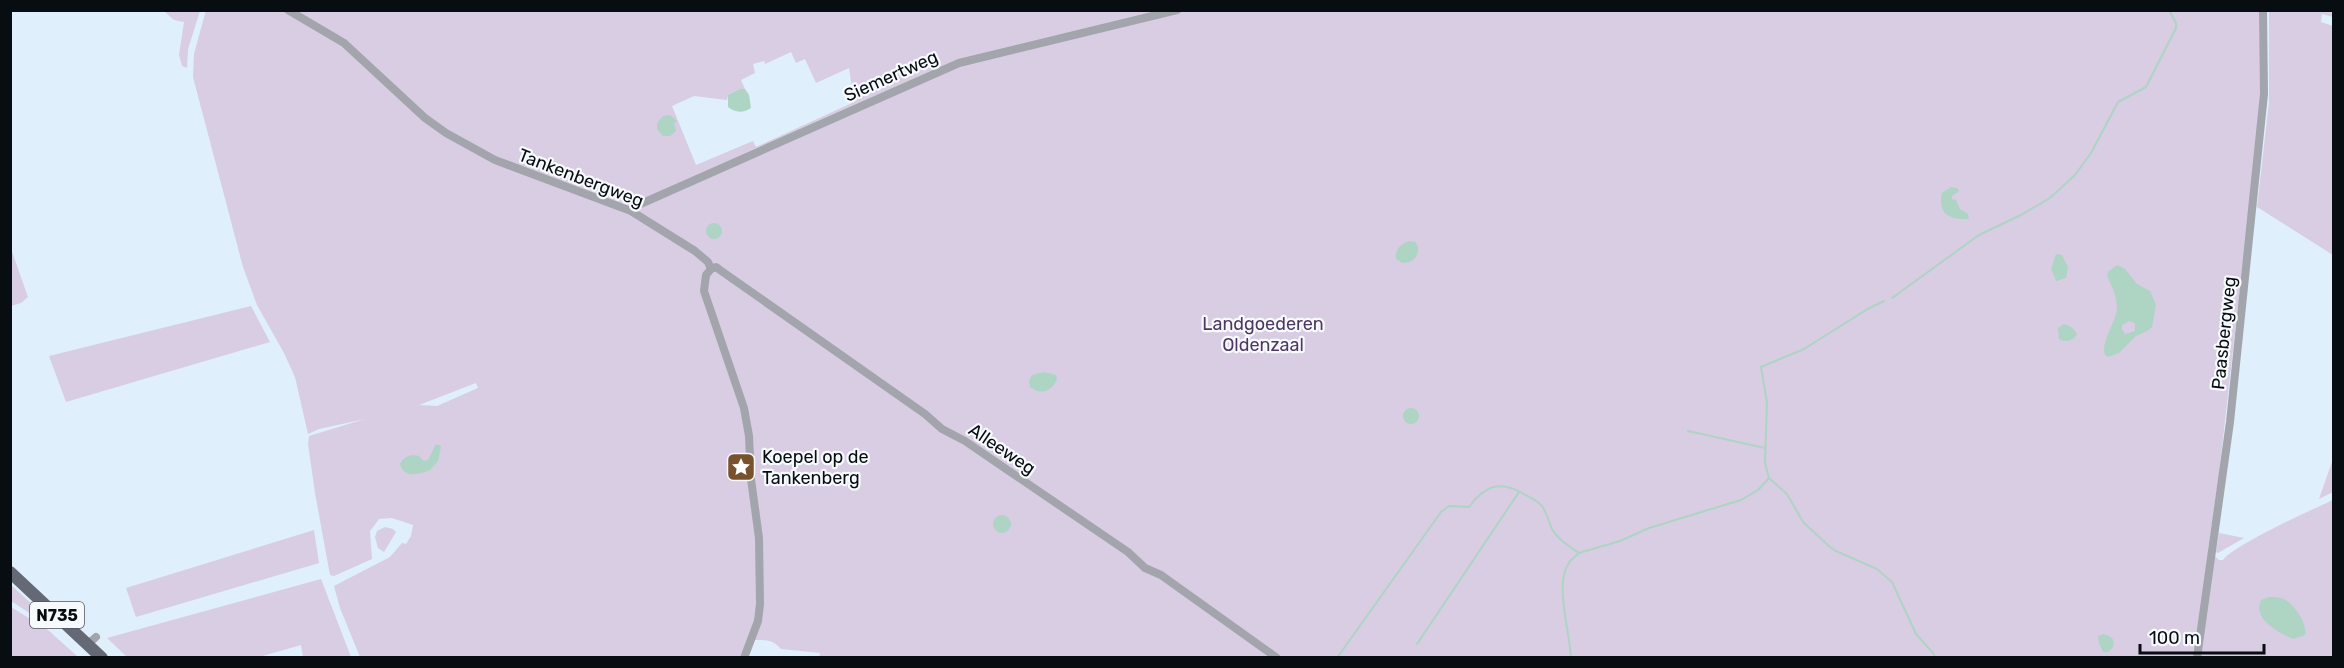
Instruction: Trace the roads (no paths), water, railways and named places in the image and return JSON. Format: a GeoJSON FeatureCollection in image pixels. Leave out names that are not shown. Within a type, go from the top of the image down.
{"type":"FeatureCollection","features":[{"type":"Feature","properties":{"kind":"main road","name":"N735"},"geometry":{"type":"LineString","coordinates":[[10,572],[92,641],[102,657]]}},
{"type":"Feature","properties":{"kind":"street","name":"Tankenbergweg"},"geometry":{"type":"LineString","coordinates":[[288,10],[345,43],[436,126],[479,153],[515,169],[631,211],[695,251],[708,262],[711,269]]}},
{"type":"Feature","properties":{"kind":"street","name":"Siemertweg"},"geometry":{"type":"LineString","coordinates":[[631,211],[636,206],[959,63],[1177,10]]}},
{"type":"Feature","properties":{"kind":"street","name":"Paasbergweg"},"geometry":{"type":"LineString","coordinates":[[2197,657],[2230,422],[2263,104],[2263,10]]}},
{"type":"Feature","properties":{"kind":"street","name":"Alleeweg"},"geometry":{"type":"LineString","coordinates":[[711,269],[716,267],[925,414],[942,429],[965,441],[1128,552],[1145,568],[1161,575],[1277,657]]}},
{"type":"Feature","properties":{"kind":"street"},"geometry":{"type":"LineString","coordinates":[[711,269],[706,275],[704,291],[744,408],[759,538],[760,612],[744,657]]}},
{"type":"Feature","properties":{"kind":"waterway"},"geometry":{"type":"LineString","coordinates":[[1892,298],[1979,235],[2050,198],[2075,175],[2091,153],[2118,102],[2146,87],[2176,28],[2176,23],[2169,10]]}},
{"type":"Feature","properties":{"kind":"waterway"},"geometry":{"type":"LineString","coordinates":[[1884,301],[1804,349],[1761,367],[1767,403],[1765,463],[1769,478],[1787,494],[1803,522],[1830,547],[1877,569],[1892,582],[1916,634],[1935,658]]}},
{"type":"Feature","properties":{"kind":"waterway"},"geometry":{"type":"LineString","coordinates":[[1688,431],[1765,448]]}},
{"type":"Feature","properties":{"kind":"waterway"},"geometry":{"type":"LineString","coordinates":[[1337,658],[1441,512],[1449,506],[1469,507],[1481,494],[1494,487],[1508,487],[1537,501],[1544,509],[1557,536],[1579,553],[1620,541],[1649,528],[1741,500],[1758,490],[1769,478]]}},
{"type":"Feature","properties":{"kind":"waterway"},"geometry":{"type":"LineString","coordinates":[[1417,644],[1519,492]]}},
{"type":"Feature","properties":{"kind":"waterway"},"geometry":{"type":"LineString","coordinates":[[1571,658],[1563,583],[1569,563],[1579,553]]}},
{"type":"Feature","properties":{"kind":"place","name":"Koepel op de Tankenberg"},"geometry":{"type":"Point","coordinates":[741,467]}},
{"type":"Feature","properties":{"kind":"park label","name":"Landgoederen Oldenzaal"},"geometry":{"type":"Point","coordinates":[1263,334]}}]}
